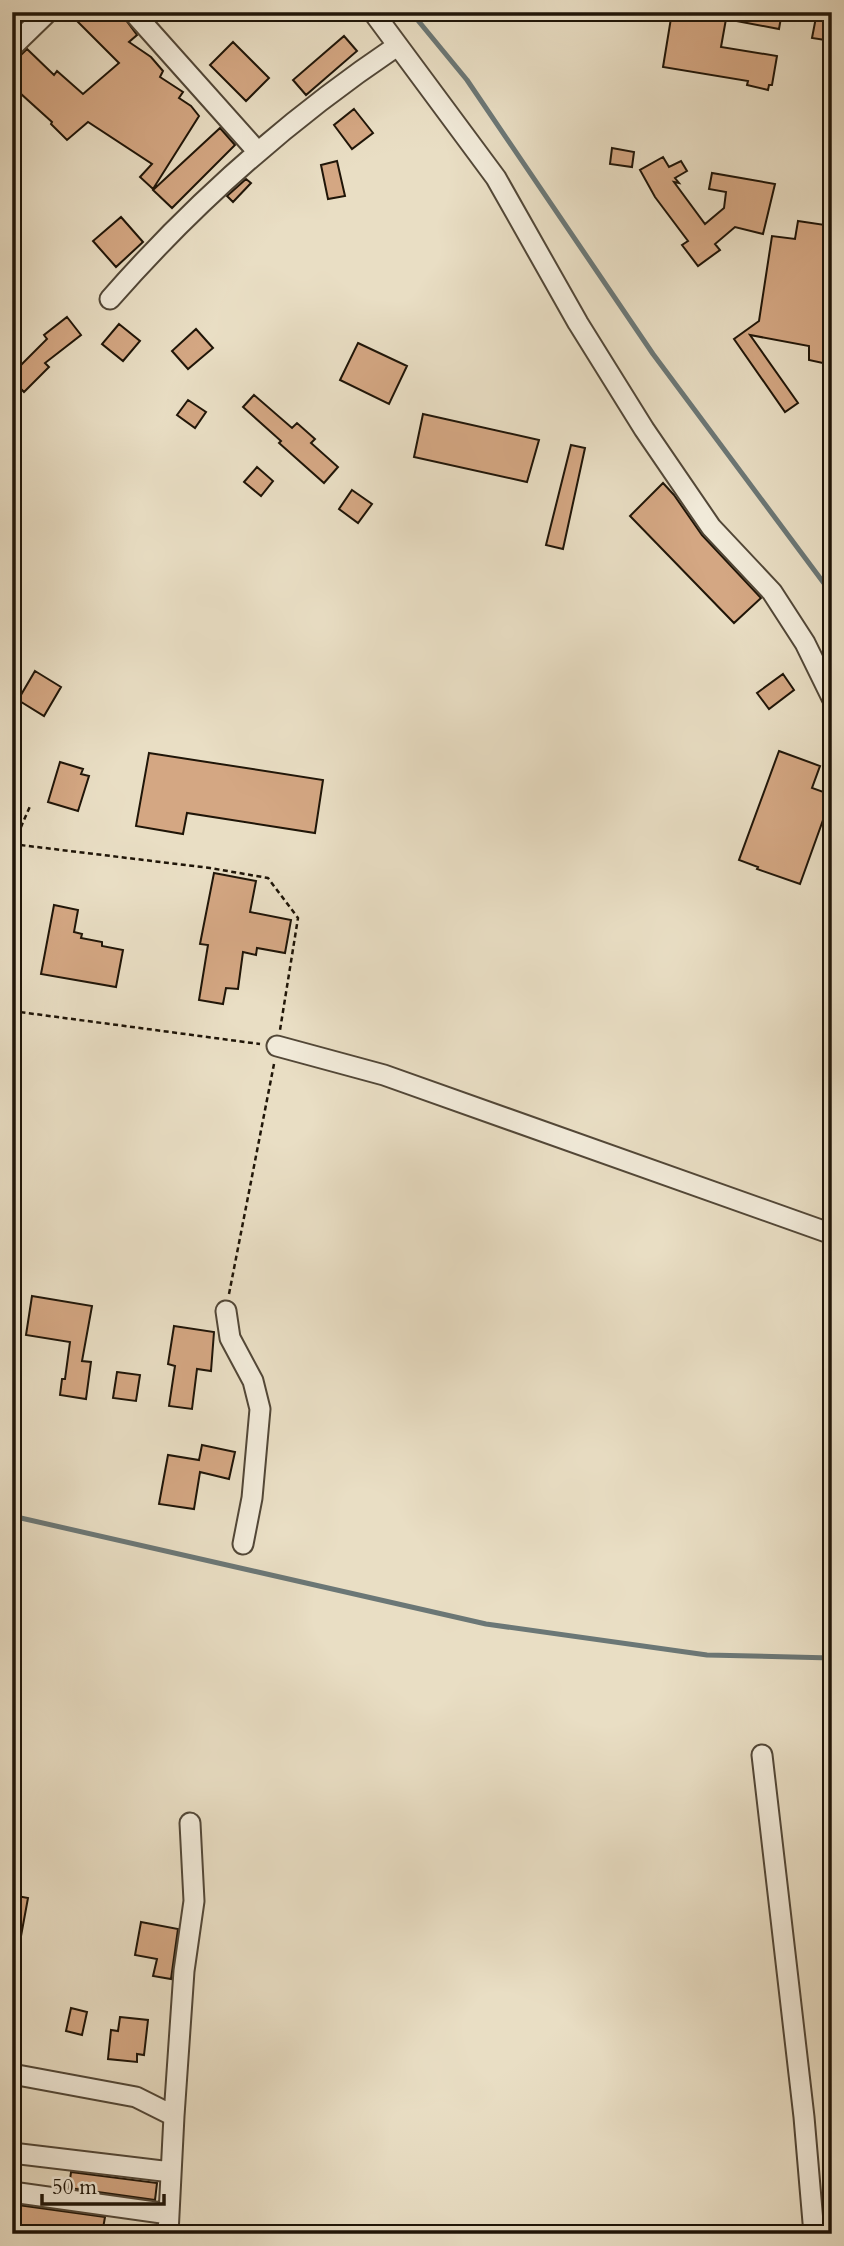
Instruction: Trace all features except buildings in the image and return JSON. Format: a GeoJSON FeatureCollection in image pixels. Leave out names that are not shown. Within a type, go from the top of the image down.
{"type":"FeatureCollection","features":[{"type":"Feature","properties":{"kind":"street"},"geometry":{"type":"LineString","coordinates":[[12,47],[48,12]]}},
{"type":"Feature","properties":{"kind":"street"},"geometry":{"type":"LineString","coordinates":[[134,12],[257,151]]}},
{"type":"Feature","properties":{"kind":"street"},"geometry":{"type":"LineString","coordinates":[[373,12],[496,178],[592,345],[677,479],[711,527],[772,592],[819,669],[832,698]]}},
{"type":"Feature","properties":{"kind":"street"},"geometry":{"type":"LineString","coordinates":[[110,299],[195,208],[257,151],[325,97],[397,46]]}},
{"type":"Feature","properties":{"kind":"street"},"geometry":{"type":"LineString","coordinates":[[278,1046],[384,1074],[832,1234]]}},
{"type":"Feature","properties":{"kind":"street"},"geometry":{"type":"LineString","coordinates":[[226,1311],[230,1338],[253,1381],[260,1409],[252,1498],[243,1544]]}},
{"type":"Feature","properties":{"kind":"street"},"geometry":{"type":"LineString","coordinates":[[762,1755],[804,2117],[814,2234]]}},
{"type":"Feature","properties":{"kind":"street"},"geometry":{"type":"LineString","coordinates":[[12,2192],[168,2224],[184,1971],[194,1901],[190,1823]]}},
{"type":"Feature","properties":{"kind":"street"},"geometry":{"type":"LineString","coordinates":[[12,2074],[136,2096],[174,2116]]}},
{"type":"Feature","properties":{"kind":"street"},"geometry":{"type":"LineString","coordinates":[[12,2153],[171,2172]]}},
{"type":"Feature","properties":{"kind":"path"},"geometry":{"type":"LineString","coordinates":[[32,804],[12,844],[210,867],[268,877],[298,918],[278,1046],[226,1311]]}},
{"type":"Feature","properties":{"kind":"path"},"geometry":{"type":"LineString","coordinates":[[12,1011],[278,1046]]}},
{"type":"Feature","properties":{"kind":"waterway"},"geometry":{"type":"LineString","coordinates":[[411,12],[467,80],[653,354],[832,594]]}},
{"type":"Feature","properties":{"kind":"waterway"},"geometry":{"type":"LineString","coordinates":[[12,1516],[486,1624],[707,1655],[832,1658]]}}]}
